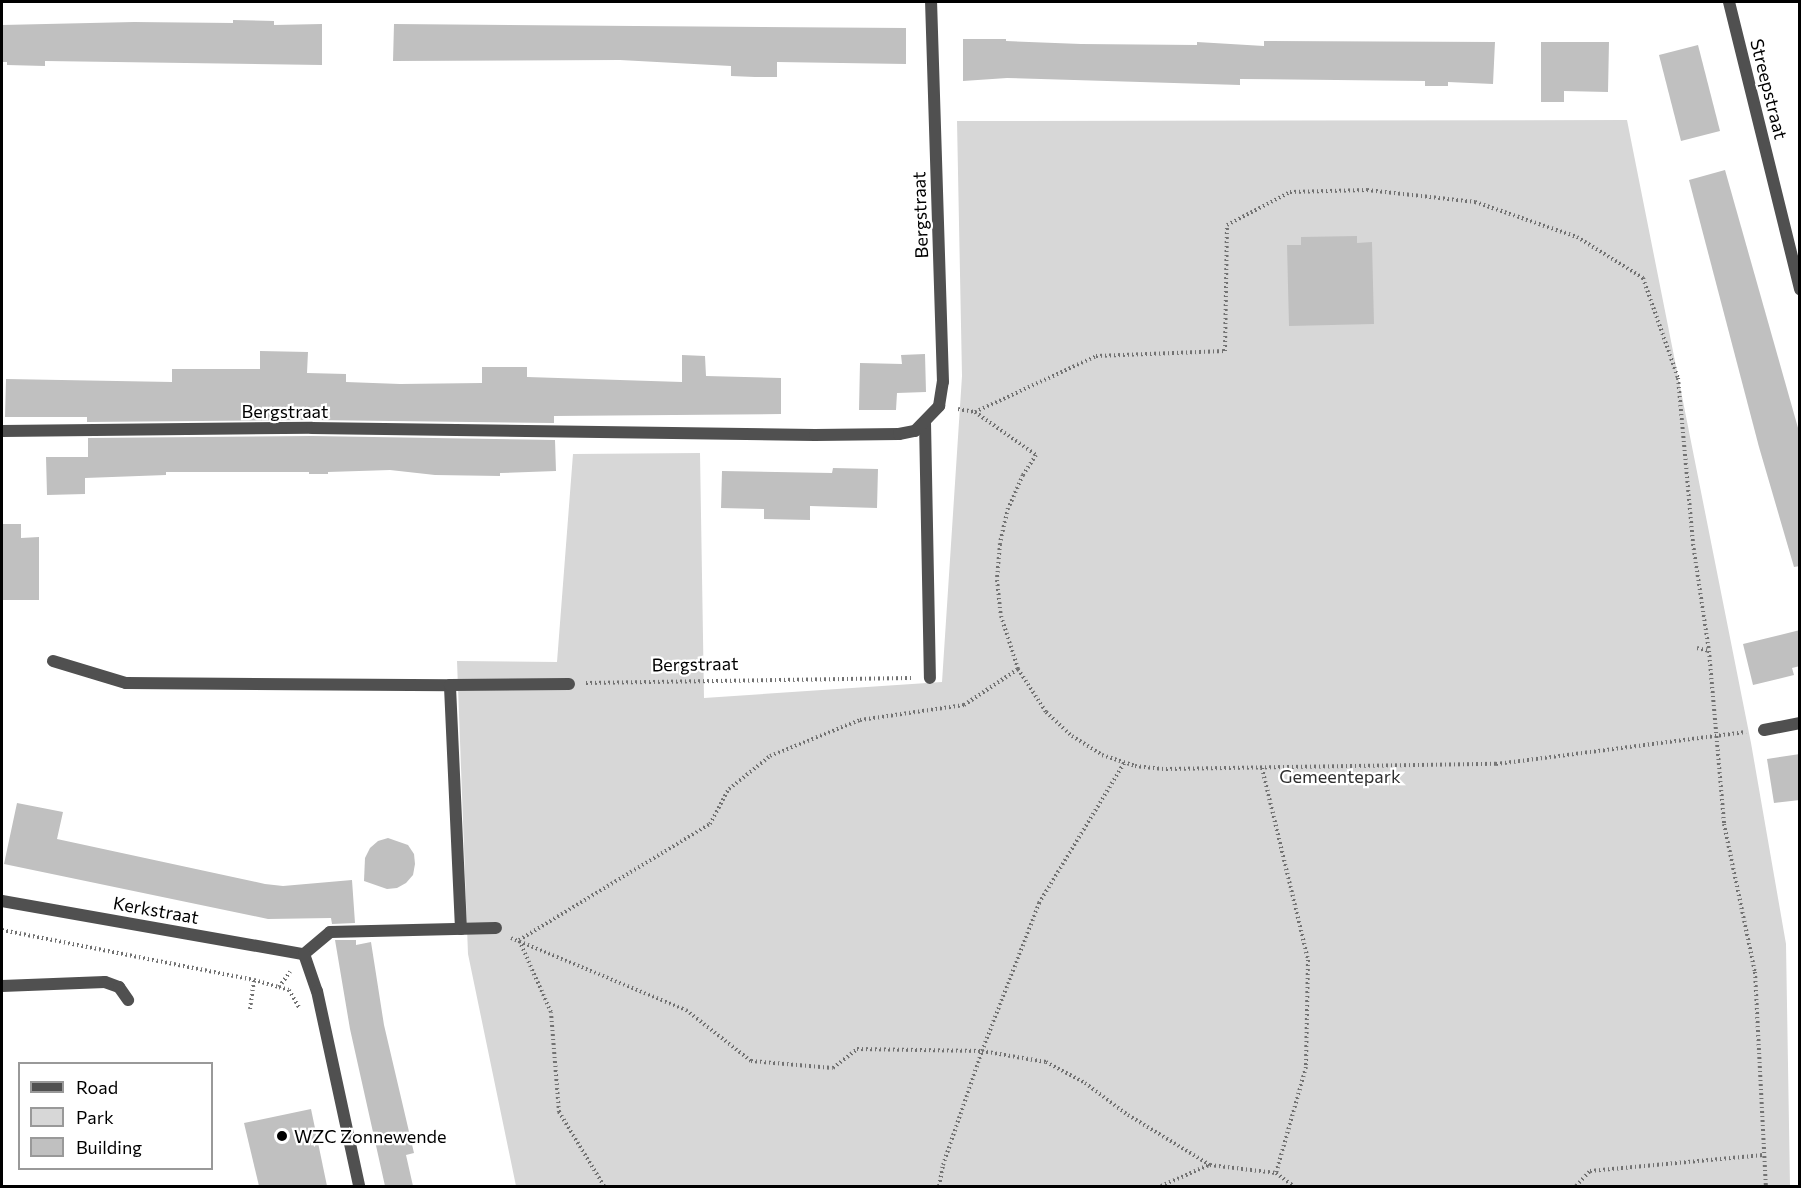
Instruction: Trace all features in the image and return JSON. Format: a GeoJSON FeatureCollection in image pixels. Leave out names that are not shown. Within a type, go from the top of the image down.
{"type":"FeatureCollection","features":[{"type":"Feature","properties":{"kind":"street","name":"Bergstraat"},"geometry":{"type":"LineString","coordinates":[[2,431],[312,428],[815,435],[898,434],[915,431],[939,406],[943,382],[931,2]]}},
{"type":"Feature","properties":{"kind":"street","name":"Streepstraat"},"geometry":{"type":"LineString","coordinates":[[1729,2],[1800,289]]}},
{"type":"Feature","properties":{"kind":"street"},"geometry":{"type":"LineString","coordinates":[[925,422],[930,678]]}},
{"type":"Feature","properties":{"kind":"street"},"geometry":{"type":"LineString","coordinates":[[53,661],[126,684],[569,684]]}},
{"type":"Feature","properties":{"kind":"street"},"geometry":{"type":"LineString","coordinates":[[450,685],[461,929]]}},
{"type":"Feature","properties":{"kind":"street"},"geometry":{"type":"LineString","coordinates":[[1764,730],[1800,723]]}},
{"type":"Feature","properties":{"kind":"street","name":"Kerkstraat"},"geometry":{"type":"LineString","coordinates":[[2,901],[304,954]]}},
{"type":"Feature","properties":{"kind":"street"},"geometry":{"type":"LineString","coordinates":[[359,1186],[317,991],[304,954],[330,932],[496,928]]}},
{"type":"Feature","properties":{"kind":"street"},"geometry":{"type":"LineString","coordinates":[[2,986],[105,982],[119,987],[128,1000]]}},
{"type":"Feature","properties":{"kind":"path"},"geometry":{"type":"LineString","coordinates":[[975,412],[1096,356],[1225,351],[1227,225],[1290,192],[1367,190],[1475,202],[1577,237],[1643,278],[1678,378],[1694,544],[1709,651],[1724,824],[1755,972],[1766,1186]]}},
{"type":"Feature","properties":{"kind":"path"},"geometry":{"type":"LineString","coordinates":[[939,406],[975,412],[1036,455],[1023,475],[1008,508],[1000,544],[998,580],[1001,616],[1018,669],[1046,712],[1072,736],[1102,755],[1124,763],[1166,769],[1496,764],[1764,730]]}},
{"type":"Feature","properties":{"kind":"path"},"geometry":{"type":"LineString","coordinates":[[1697,648],[1709,651]]}},
{"type":"Feature","properties":{"kind":"path"},"geometry":{"type":"LineString","coordinates":[[519,940],[710,824],[729,789],[770,756],[860,720],[964,705],[1018,669]]}},
{"type":"Feature","properties":{"kind":"path","name":"Bergstraat"},"geometry":{"type":"LineString","coordinates":[[569,684],[930,678]]}},
{"type":"Feature","properties":{"kind":"path"},"geometry":{"type":"LineString","coordinates":[[939,1186],[943,1165],[982,1051],[1039,903],[1124,763]]}},
{"type":"Feature","properties":{"kind":"path"},"geometry":{"type":"LineString","coordinates":[[1262,768],[1308,960],[1306,1067],[1275,1173]]}},
{"type":"Feature","properties":{"kind":"path"},"geometry":{"type":"LineString","coordinates":[[496,928],[519,940],[686,1010],[751,1061],[833,1068],[857,1049],[982,1051],[1046,1062],[1085,1083],[1128,1115],[1209,1165],[1275,1173],[1293,1186]]}},
{"type":"Feature","properties":{"kind":"path"},"geometry":{"type":"LineString","coordinates":[[2,930],[254,980],[279,987],[304,954]]}},
{"type":"Feature","properties":{"kind":"path"},"geometry":{"type":"LineString","coordinates":[[519,940],[551,1012],[559,1112],[604,1186]]}},
{"type":"Feature","properties":{"kind":"path"},"geometry":{"type":"LineString","coordinates":[[250,1009],[254,980]]}},
{"type":"Feature","properties":{"kind":"path"},"geometry":{"type":"LineString","coordinates":[[1576,1186],[1590,1171],[1763,1155]]}},
{"type":"Feature","properties":{"kind":"path"},"geometry":{"type":"LineString","coordinates":[[1161,1186],[1209,1165]]}},
{"type":"Feature","properties":{"kind":"green space","name":"Gemeentepark"},"geometry":{"type":"Polygon","coordinates":[[[1627,120],[1751,743],[1786,944],[1790,1186],[516,1186],[468,954],[457,661],[557,662],[573,454],[700,453],[704,698],[942,682],[962,376],[957,121],[1627,120]]]}},
{"type":"Feature","properties":{"kind":"building"},"geometry":{"type":"Polygon","coordinates":[[[233,20],[274,21],[274,25],[322,24],[322,65],[45,61],[45,66],[7,65],[7,62],[2,62],[2,25],[134,22],[233,23],[233,20]]]}},
{"type":"Feature","properties":{"kind":"building"},"geometry":{"type":"Polygon","coordinates":[[[394,24],[906,28],[906,64],[777,62],[777,77],[755,77],[731,76],[731,66],[620,60],[393,61],[394,24]]]}},
{"type":"Feature","properties":{"kind":"building"},"geometry":{"type":"Polygon","coordinates":[[[963,39],[1006,39],[1006,41],[1081,44],[1197,45],[1197,42],[1264,46],[1264,41],[1495,42],[1493,84],[1448,82],[1448,86],[1425,86],[1425,81],[1240,79],[1240,85],[1007,78],[963,81],[963,39]]]}},
{"type":"Feature","properties":{"kind":"building"},"geometry":{"type":"Polygon","coordinates":[[[1541,42],[1609,42],[1608,92],[1564,91],[1564,102],[1541,102],[1541,42]]]}},
{"type":"Feature","properties":{"kind":"building"},"geometry":{"type":"Polygon","coordinates":[[[1698,45],[1720,131],[1681,141],[1659,55],[1698,45]]]}},
{"type":"Feature","properties":{"kind":"building"},"geometry":{"type":"Polygon","coordinates":[[[1725,170],[1800,435],[1800,566],[1794,567],[1759,447],[1689,180],[1725,170]]]}},
{"type":"Feature","properties":{"kind":"building"},"geometry":{"type":"Polygon","coordinates":[[[1357,236],[1357,243],[1372,242],[1374,324],[1289,326],[1287,245],[1301,245],[1301,237],[1357,236]]]}},
{"type":"Feature","properties":{"kind":"building"},"geometry":{"type":"Polygon","coordinates":[[[260,351],[308,352],[307,373],[346,374],[346,382],[400,384],[482,383],[482,367],[527,367],[527,377],[682,382],[682,355],[705,356],[706,376],[781,378],[781,414],[554,416],[554,423],[312,420],[87,422],[87,417],[5,417],[6,379],[172,382],[172,369],[260,369],[260,351]]]}},
{"type":"Feature","properties":{"kind":"building"},"geometry":{"type":"Polygon","coordinates":[[[925,354],[926,392],[897,393],[896,410],[859,410],[860,363],[902,364],[901,355],[925,354]]]}},
{"type":"Feature","properties":{"kind":"building"},"geometry":{"type":"Polygon","coordinates":[[[312,436],[555,440],[556,471],[500,473],[500,476],[435,475],[390,470],[328,472],[328,474],[166,472],[166,475],[85,478],[85,494],[47,495],[46,457],[88,457],[88,438],[312,436]]]}},
{"type":"Feature","properties":{"kind":"building"},"geometry":{"type":"Polygon","coordinates":[[[833,468],[878,469],[877,508],[810,506],[810,520],[764,519],[764,509],[721,508],[722,471],[832,473],[833,468]]]}},
{"type":"Feature","properties":{"kind":"building"},"geometry":{"type":"Polygon","coordinates":[[[2,524],[21,524],[21,538],[39,537],[39,600],[2,600],[2,524]]]}},
{"type":"Feature","properties":{"kind":"building"},"geometry":{"type":"Polygon","coordinates":[[[1800,630],[1800,666],[1792,668],[1794,675],[1753,685],[1743,644],[1800,630]]]}},
{"type":"Feature","properties":{"kind":"building"},"geometry":{"type":"Polygon","coordinates":[[[1800,754],[1800,800],[1774,803],[1767,759],[1800,754]]]}},
{"type":"Feature","properties":{"kind":"building"},"geometry":{"type":"Polygon","coordinates":[[[17,803],[63,812],[57,839],[265,884],[283,886],[352,880],[355,923],[332,924],[331,918],[268,919],[4,864],[17,803]]]}},
{"type":"Feature","properties":{"kind":"building"},"geometry":{"type":"Polygon","coordinates":[[[388,838],[408,845],[414,854],[415,864],[413,875],[406,883],[397,888],[387,889],[364,881],[365,858],[370,848],[378,841],[388,838]]]}},
{"type":"Feature","properties":{"kind":"building"},"geometry":{"type":"Polygon","coordinates":[[[335,940],[356,940],[356,945],[371,942],[384,1025],[414,1153],[406,1155],[413,1186],[385,1186],[350,1029],[335,940]]]}},
{"type":"Feature","properties":{"kind":"building","name":"WZC Zonnewende"},"geometry":{"type":"Polygon","coordinates":[[[311,1109],[327,1186],[259,1186],[244,1123],[311,1109]]]}},
{"type":"Feature","properties":{"kind":"place","name":"WZC Zonnewende"},"geometry":{"type":"Point","coordinates":[282,1136]}}]}
